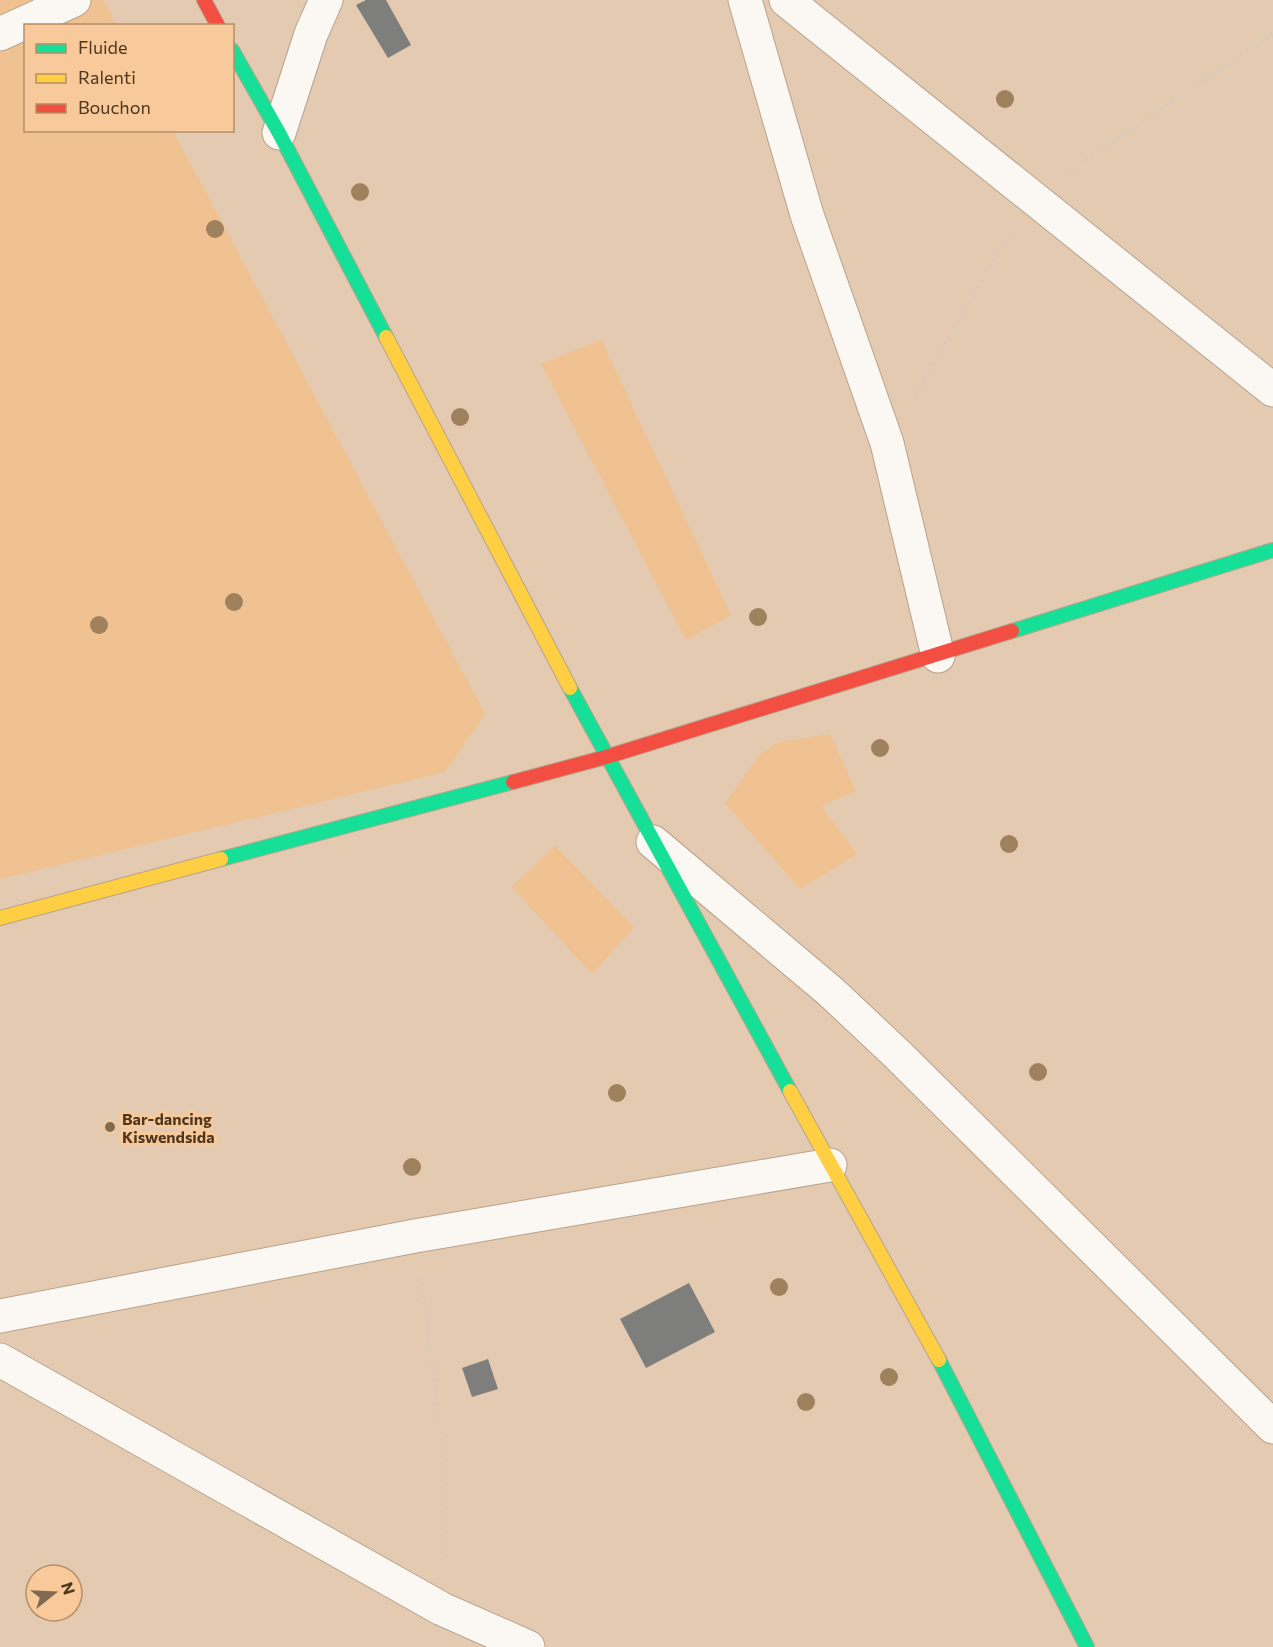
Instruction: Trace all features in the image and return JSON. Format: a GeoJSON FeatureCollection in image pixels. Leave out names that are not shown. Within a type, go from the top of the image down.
{"type":"FeatureCollection","features":[{"type":"Feature","properties":{"kind":"main road"},"geometry":{"type":"LineString","coordinates":[[204,0],[217,24]]}},
{"type":"Feature","properties":{"kind":"main road"},"geometry":{"type":"LineString","coordinates":[[234,54],[279,133],[606,757],[943,1368],[1088,1647]]}},
{"type":"Feature","properties":{"kind":"main road"},"geometry":{"type":"LineString","coordinates":[[0,918],[606,757],[938,656],[1273,550]]}},
{"type":"Feature","properties":{"kind":"street"},"geometry":{"type":"LineString","coordinates":[[0,34],[74,0]]}},
{"type":"Feature","properties":{"kind":"street"},"geometry":{"type":"LineString","coordinates":[[279,133],[311,34],[326,0]]}},
{"type":"Feature","properties":{"kind":"street"},"geometry":{"type":"LineString","coordinates":[[745,0],[807,214],[887,443],[938,656]]}},
{"type":"Feature","properties":{"kind":"street"},"geometry":{"type":"LineString","coordinates":[[786,0],[1273,390]]}},
{"type":"Feature","properties":{"kind":"street"},"geometry":{"type":"LineString","coordinates":[[650,839],[831,992],[898,1055],[1273,1428]]}},
{"type":"Feature","properties":{"kind":"street"},"geometry":{"type":"LineString","coordinates":[[0,1316],[415,1236],[830,1165]]}},
{"type":"Feature","properties":{"kind":"street"},"geometry":{"type":"LineString","coordinates":[[0,1360],[442,1608],[528,1647]]}},
{"type":"Feature","properties":{"kind":"path"},"geometry":{"type":"LineString","coordinates":[[415,1236],[441,1434],[442,1608]]}},
{"type":"Feature","properties":{"kind":"shaded area"},"geometry":{"type":"Polygon","coordinates":[[[0,0],[103,0],[115,24],[24,24],[24,132],[174,132],[485,714],[445,772],[0,879],[0,0]]]}},
{"type":"Feature","properties":{"kind":"shaded area"},"geometry":{"type":"Polygon","coordinates":[[[601,340],[731,615],[686,640],[541,364],[601,340]]]}},
{"type":"Feature","properties":{"kind":"shaded area"},"geometry":{"type":"Polygon","coordinates":[[[830,734],[856,791],[821,806],[857,854],[800,889],[725,803],[761,753],[779,742],[830,734]]]}},
{"type":"Feature","properties":{"kind":"shaded area"},"geometry":{"type":"Polygon","coordinates":[[[555,846],[634,927],[592,974],[512,887],[555,846]]]}},
{"type":"Feature","properties":{"kind":"building"},"geometry":{"type":"Polygon","coordinates":[[[366,0],[386,0],[411,45],[388,58],[356,5],[366,0]]]}},
{"type":"Feature","properties":{"kind":"building"},"geometry":{"type":"Polygon","coordinates":[[[689,1283],[715,1332],[646,1368],[620,1319],[689,1283]]]}},
{"type":"Feature","properties":{"kind":"building"},"geometry":{"type":"Polygon","coordinates":[[[488,1359],[498,1389],[472,1397],[462,1368],[488,1359]]]}},
{"type":"Feature","properties":{"kind":"traffic: fast"},"geometry":{"type":"LineString","coordinates":[[234,54],[279,133],[386,337]]}},
{"type":"Feature","properties":{"kind":"traffic: fast"},"geometry":{"type":"LineString","coordinates":[[1012,631],[1273,550]]}},
{"type":"Feature","properties":{"kind":"traffic: fast"},"geometry":{"type":"LineString","coordinates":[[570,688],[790,1091]]}},
{"type":"Feature","properties":{"kind":"traffic: fast"},"geometry":{"type":"LineString","coordinates":[[221,859],[513,782]]}},
{"type":"Feature","properties":{"kind":"traffic: fast"},"geometry":{"type":"LineString","coordinates":[[939,1360],[1087,1647]]}},
{"type":"Feature","properties":{"kind":"traffic: slow"},"geometry":{"type":"LineString","coordinates":[[386,337],[570,688]]}},
{"type":"Feature","properties":{"kind":"traffic: slow"},"geometry":{"type":"LineString","coordinates":[[0,918],[221,859]]}},
{"type":"Feature","properties":{"kind":"traffic: slow"},"geometry":{"type":"LineString","coordinates":[[790,1091],[939,1360]]}},
{"type":"Feature","properties":{"kind":"traffic: jam"},"geometry":{"type":"LineString","coordinates":[[204,0],[217,24]]}},
{"type":"Feature","properties":{"kind":"traffic: jam"},"geometry":{"type":"LineString","coordinates":[[513,782],[606,757],[1012,631]]}},
{"type":"Feature","properties":{"kind":"place","name":"Bar-dancing Kiswendsida"},"geometry":{"type":"Point","coordinates":[110,1127]}}]}
